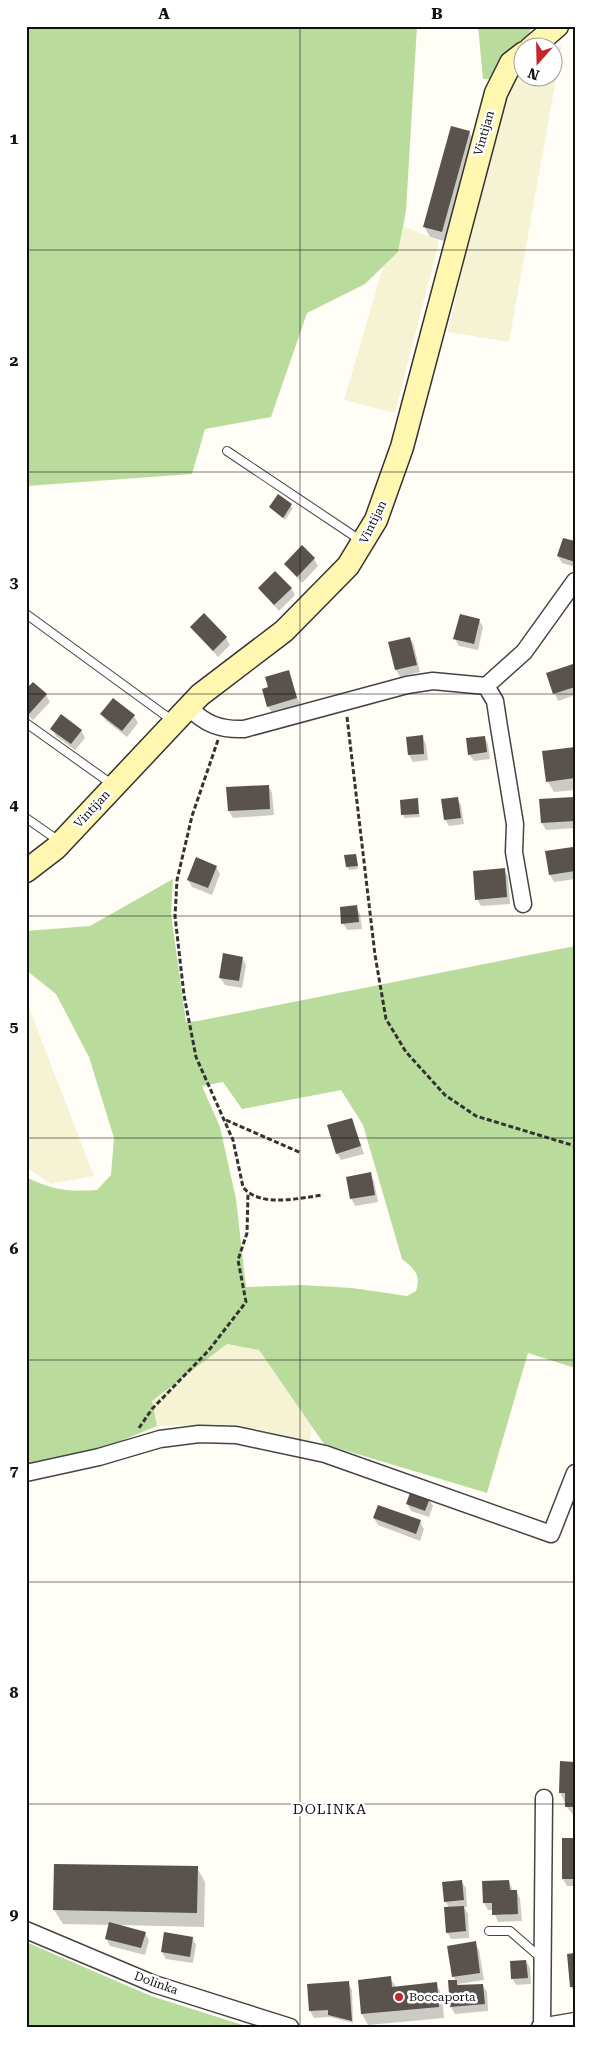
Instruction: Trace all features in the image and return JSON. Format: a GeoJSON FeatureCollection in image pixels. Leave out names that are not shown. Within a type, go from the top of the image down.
{"type":"FeatureCollection","features":[{"type":"Feature","properties":{"kind":"main road"},"geometry":{"type":"LineString","coordinates":[[543,38],[557,26]]}},
{"type":"Feature","properties":{"kind":"main road","name":"Vintijan"},"geometry":{"type":"LineString","coordinates":[[26,870],[61,842],[200,695],[284,631],[348,566],[364,543],[386,496],[402,447],[496,93],[511,63],[514,61]]}},
{"type":"Feature","properties":{"kind":"street"},"geometry":{"type":"LineString","coordinates":[[182,714],[222,728],[244,729],[375,692],[433,681],[486,686],[524,652],[575,581]]}},
{"type":"Feature","properties":{"kind":"street"},"geometry":{"type":"LineString","coordinates":[[486,686],[495,702],[516,824],[514,852],[523,904]]}},
{"type":"Feature","properties":{"kind":"street"},"geometry":{"type":"LineString","coordinates":[[26,1473],[124,1450],[160,1439],[199,1434],[236,1435],[325,1454],[551,1534],[575,1473]]}},
{"type":"Feature","properties":{"kind":"street"},"geometry":{"type":"LineString","coordinates":[[544,1798],[541,2027],[575,2021]]}},
{"type":"Feature","properties":{"kind":"street","name":"Dolinka"},"geometry":{"type":"LineString","coordinates":[[26,1930],[154,1984],[290,2027]]}},
{"type":"Feature","properties":{"kind":"lane"},"geometry":{"type":"LineString","coordinates":[[227,451],[364,543]]}},
{"type":"Feature","properties":{"kind":"lane"},"geometry":{"type":"LineString","coordinates":[[26,614],[182,714]]}},
{"type":"Feature","properties":{"kind":"lane"},"geometry":{"type":"LineString","coordinates":[[26,723],[114,786]]}},
{"type":"Feature","properties":{"kind":"lane"},"geometry":{"type":"LineString","coordinates":[[26,818],[61,842]]}},
{"type":"Feature","properties":{"kind":"lane"},"geometry":{"type":"LineString","coordinates":[[489,1931],[510,1931],[542,1960]]}},
{"type":"Feature","properties":{"kind":"path"},"geometry":{"type":"LineString","coordinates":[[342,702],[349,728],[351,764],[374,955],[386,1018],[406,1052],[445,1095],[476,1116],[575,1146]]}},
{"type":"Feature","properties":{"kind":"path"},"geometry":{"type":"LineString","coordinates":[[222,728],[192,816],[177,880],[175,907],[179,956],[192,1040],[204,1078],[233,1140],[243,1187],[248,1193],[261,1199],[323,1195]]}},
{"type":"Feature","properties":{"kind":"path"},"geometry":{"type":"LineString","coordinates":[[225,1120],[281,1142],[301,1153]]}},
{"type":"Feature","properties":{"kind":"path"},"geometry":{"type":"LineString","coordinates":[[124,1450],[152,1409],[209,1350],[246,1302],[238,1260],[247,1234],[248,1193]]}},
{"type":"Feature","properties":{"kind":"shaded area"},"geometry":{"type":"Polygon","coordinates":[[[514,74],[514,88],[554,88],[509,342],[448,332],[486,165],[514,74]]]}},
{"type":"Feature","properties":{"kind":"shaded area"},"geometry":{"type":"Polygon","coordinates":[[[403,226],[439,241],[395,413],[344,400],[383,267],[398,252],[403,226]]]}},
{"type":"Feature","properties":{"kind":"shaded area"},"geometry":{"type":"Polygon","coordinates":[[[26,1000],[94,1176],[51,1184],[26,1167],[26,1000]]]}},
{"type":"Feature","properties":{"kind":"shaded area"},"geometry":{"type":"Polygon","coordinates":[[[227,1344],[259,1350],[312,1426],[310,1443],[253,1430],[185,1425],[157,1426],[152,1401],[227,1344]]]}},
{"type":"Feature","properties":{"kind":"green space"},"geometry":{"type":"Polygon","coordinates":[[[26,26],[417,26],[406,211],[398,252],[365,284],[307,313],[271,417],[205,429],[192,474],[26,486],[26,26]]]}},
{"type":"Feature","properties":{"kind":"green space"},"geometry":{"type":"Polygon","coordinates":[[[478,26],[532,26],[528,38],[514,38],[514,75],[512,80],[483,79],[478,26]]]}},
{"type":"Feature","properties":{"kind":"green space"},"geometry":{"type":"Polygon","coordinates":[[[173,879],[171,914],[186,1022],[575,946],[575,1368],[528,1353],[487,1493],[324,1444],[259,1350],[227,1344],[152,1401],[157,1426],[77,1459],[26,1466],[26,1177],[44,1185],[60,1189],[77,1191],[97,1190],[111,1175],[114,1138],[89,1057],[56,994],[26,970],[26,931],[90,926],[173,879]],[[223,1082],[202,1086],[220,1127],[236,1199],[246,1287],[302,1285],[352,1288],[407,1296],[416,1291],[417,1276],[413,1269],[402,1259],[363,1125],[341,1090],[242,1109],[223,1082]]]}},
{"type":"Feature","properties":{"kind":"green space"},"geometry":{"type":"Polygon","coordinates":[[[26,1942],[151,1996],[249,2027],[26,2027],[26,1942]]]}},
{"type":"Feature","properties":{"kind":"building"},"geometry":{"type":"Polygon","coordinates":[[[451,126],[470,131],[442,232],[423,227],[451,126]]]}},
{"type":"Feature","properties":{"kind":"building"},"geometry":{"type":"Polygon","coordinates":[[[278,494],[292,504],[283,518],[269,507],[278,494]]]}},
{"type":"Feature","properties":{"kind":"building"},"geometry":{"type":"Polygon","coordinates":[[[563,538],[575,541],[575,562],[557,556],[563,538]]]}},
{"type":"Feature","properties":{"kind":"building"},"geometry":{"type":"Polygon","coordinates":[[[302,545],[315,558],[297,577],[284,564],[302,545]]]}},
{"type":"Feature","properties":{"kind":"building"},"geometry":{"type":"Polygon","coordinates":[[[275,571],[292,588],[274,605],[258,588],[275,571]]]}},
{"type":"Feature","properties":{"kind":"building"},"geometry":{"type":"Polygon","coordinates":[[[204,613],[227,637],[213,651],[190,627],[204,613]]]}},
{"type":"Feature","properties":{"kind":"building"},"geometry":{"type":"Polygon","coordinates":[[[460,614],[480,619],[474,644],[453,639],[460,614]]]}},
{"type":"Feature","properties":{"kind":"building"},"geometry":{"type":"Polygon","coordinates":[[[410,637],[417,665],[395,670],[388,642],[410,637]]]}},
{"type":"Feature","properties":{"kind":"building"},"geometry":{"type":"Polygon","coordinates":[[[573,664],[575,687],[553,694],[546,673],[573,664]]]}},
{"type":"Feature","properties":{"kind":"building"},"geometry":{"type":"Polygon","coordinates":[[[289,670],[297,698],[267,707],[262,689],[268,687],[265,677],[289,670]]]}},
{"type":"Feature","properties":{"kind":"building"},"geometry":{"type":"Polygon","coordinates":[[[33,682],[47,694],[29,714],[26,712],[26,689],[33,682]]]}},
{"type":"Feature","properties":{"kind":"building"},"geometry":{"type":"Polygon","coordinates":[[[113,698],[135,715],[122,731],[100,714],[113,698]]]}},
{"type":"Feature","properties":{"kind":"building"},"geometry":{"type":"Polygon","coordinates":[[[61,714],[82,730],[71,744],[50,729],[61,714]]]}},
{"type":"Feature","properties":{"kind":"building"},"geometry":{"type":"Polygon","coordinates":[[[423,735],[424,754],[408,755],[406,737],[423,735]]]}},
{"type":"Feature","properties":{"kind":"building"},"geometry":{"type":"Polygon","coordinates":[[[485,736],[487,752],[468,755],[466,738],[485,736]]]}},
{"type":"Feature","properties":{"kind":"building"},"geometry":{"type":"Polygon","coordinates":[[[575,747],[575,778],[546,782],[542,751],[575,747]]]}},
{"type":"Feature","properties":{"kind":"building"},"geometry":{"type":"Polygon","coordinates":[[[269,785],[270,809],[228,811],[226,787],[269,785]]]}},
{"type":"Feature","properties":{"kind":"building"},"geometry":{"type":"Polygon","coordinates":[[[458,797],[461,818],[444,820],[441,799],[458,797]]]}},
{"type":"Feature","properties":{"kind":"building"},"geometry":{"type":"Polygon","coordinates":[[[574,797],[575,821],[541,823],[539,799],[574,797]]]}},
{"type":"Feature","properties":{"kind":"building"},"geometry":{"type":"Polygon","coordinates":[[[418,798],[419,814],[401,815],[400,800],[418,798]]]}},
{"type":"Feature","properties":{"kind":"building"},"geometry":{"type":"Polygon","coordinates":[[[573,847],[575,871],[549,875],[545,851],[573,847]]]}},
{"type":"Feature","properties":{"kind":"building"},"geometry":{"type":"Polygon","coordinates":[[[356,854],[358,866],[346,867],[344,855],[356,854]]]}},
{"type":"Feature","properties":{"kind":"building"},"geometry":{"type":"Polygon","coordinates":[[[196,857],[217,866],[208,888],[187,880],[196,857]]]}},
{"type":"Feature","properties":{"kind":"building"},"geometry":{"type":"Polygon","coordinates":[[[505,868],[507,897],[475,900],[473,871],[505,868]]]}},
{"type":"Feature","properties":{"kind":"building"},"geometry":{"type":"Polygon","coordinates":[[[357,905],[359,922],[341,924],[340,907],[357,905]]]}},
{"type":"Feature","properties":{"kind":"building"},"geometry":{"type":"Polygon","coordinates":[[[223,953],[243,957],[239,981],[219,978],[223,953]]]}},
{"type":"Feature","properties":{"kind":"building"},"geometry":{"type":"Polygon","coordinates":[[[352,1118],[361,1146],[336,1154],[327,1125],[352,1118]]]}},
{"type":"Feature","properties":{"kind":"building"},"geometry":{"type":"Polygon","coordinates":[[[371,1172],[375,1195],[350,1199],[346,1177],[371,1172]]]}},
{"type":"Feature","properties":{"kind":"building"},"geometry":{"type":"Polygon","coordinates":[[[411,1490],[430,1498],[425,1511],[406,1504],[411,1490]]]}},
{"type":"Feature","properties":{"kind":"building"},"geometry":{"type":"Polygon","coordinates":[[[378,1505],[421,1520],[416,1534],[373,1518],[378,1505]]]}},
{"type":"Feature","properties":{"kind":"building"},"geometry":{"type":"Polygon","coordinates":[[[560,1761],[575,1762],[575,1807],[565,1807],[565,1793],[559,1793],[560,1761]]]}},
{"type":"Feature","properties":{"kind":"building"},"geometry":{"type":"Polygon","coordinates":[[[562,1838],[575,1838],[575,1879],[562,1879],[562,1838]]]}},
{"type":"Feature","properties":{"kind":"building"},"geometry":{"type":"Polygon","coordinates":[[[54,1864],[198,1866],[197,1913],[53,1910],[54,1864]]]}},
{"type":"Feature","properties":{"kind":"building"},"geometry":{"type":"Polygon","coordinates":[[[462,1880],[464,1900],[444,1902],[442,1882],[462,1880]]]}},
{"type":"Feature","properties":{"kind":"building"},"geometry":{"type":"Polygon","coordinates":[[[509,1880],[510,1890],[517,1890],[518,1914],[492,1915],[492,1903],[483,1903],[482,1881],[509,1880]]]}},
{"type":"Feature","properties":{"kind":"building"},"geometry":{"type":"Polygon","coordinates":[[[464,1906],[466,1931],[446,1933],[444,1907],[464,1906]]]}},
{"type":"Feature","properties":{"kind":"building"},"geometry":{"type":"Polygon","coordinates":[[[109,1922],[146,1932],[141,1948],[105,1939],[109,1922]]]}},
{"type":"Feature","properties":{"kind":"building"},"geometry":{"type":"Polygon","coordinates":[[[164,1932],[193,1937],[190,1957],[161,1952],[164,1932]]]}},
{"type":"Feature","properties":{"kind":"building"},"geometry":{"type":"Polygon","coordinates":[[[476,1941],[480,1973],[452,1977],[447,1946],[476,1941]]]}},
{"type":"Feature","properties":{"kind":"building"},"geometry":{"type":"Polygon","coordinates":[[[575,1953],[575,1987],[570,1987],[567,1954],[575,1953]]]}},
{"type":"Feature","properties":{"kind":"building"},"geometry":{"type":"Polygon","coordinates":[[[526,1960],[528,1978],[511,1979],[510,1961],[526,1960]]]}},
{"type":"Feature","properties":{"kind":"building","name":"Boccaporta"},"geometry":{"type":"Polygon","coordinates":[[[391,1976],[392,1987],[437,1982],[439,2007],[361,2014],[358,1980],[391,1976]]]}},
{"type":"Feature","properties":{"kind":"building"},"geometry":{"type":"Polygon","coordinates":[[[448,1980],[457,1980],[457,1985],[483,1984],[485,2004],[450,2007],[448,1980]]]}},
{"type":"Feature","properties":{"kind":"building"},"geometry":{"type":"Polygon","coordinates":[[[349,1981],[352,2021],[328,2015],[328,2010],[309,2011],[307,1984],[349,1981]]]}},
{"type":"Feature","properties":{"kind":"place","name":"Boccaporta"},"geometry":{"type":"Point","coordinates":[399,1997]}},
{"type":"Feature","properties":{"kind":"district","name":"DOLINKA"},"geometry":{"type":"Point","coordinates":[330,1809]}}]}
